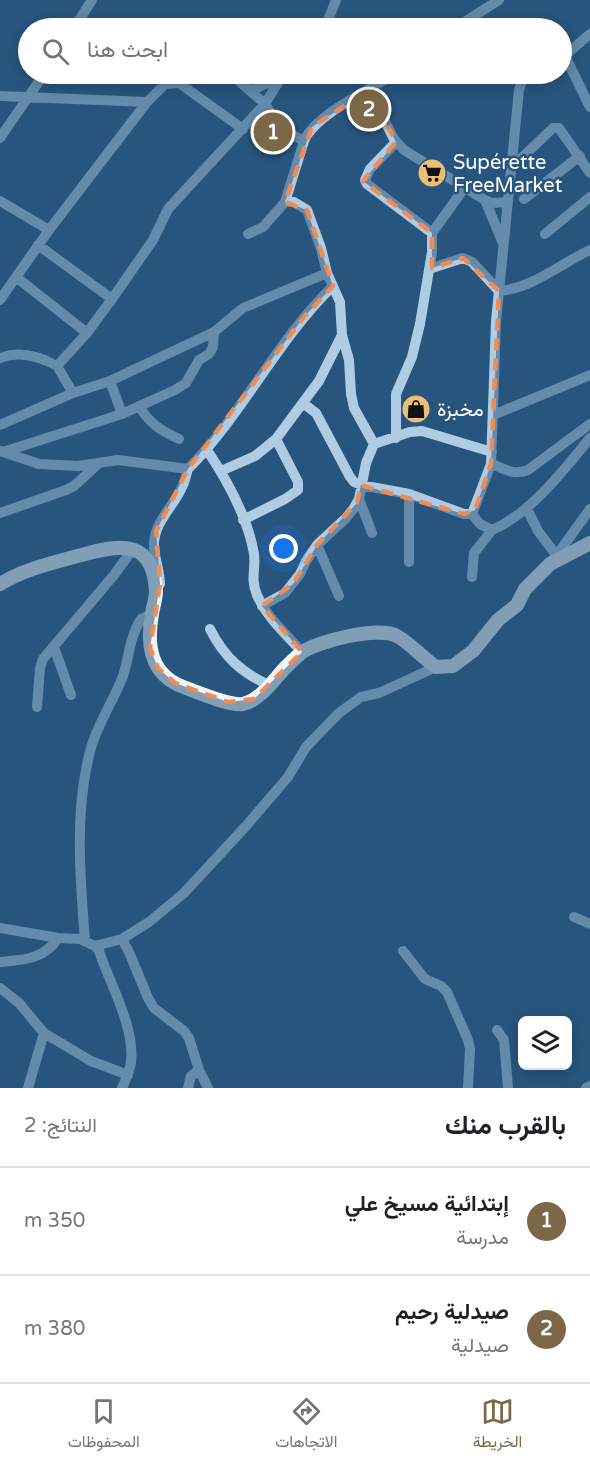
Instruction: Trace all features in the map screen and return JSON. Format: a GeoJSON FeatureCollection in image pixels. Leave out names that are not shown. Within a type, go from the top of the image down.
{"type":"FeatureCollection","features":[{"type":"Feature","properties":{"kind":"main road"},"geometry":{"type":"LineString","coordinates":[[0,584],[17,574],[39,566],[97,551],[133,549],[148,559],[153,567],[156,593],[150,648],[158,668],[184,688],[242,704],[254,699],[302,652],[348,637],[384,632],[396,636],[436,668],[453,666],[473,651],[498,620],[518,605],[525,589],[550,564],[558,557],[590,543]]}},
{"type":"Feature","properties":{"kind":"street"},"geometry":{"type":"LineString","coordinates":[[80,18],[92,0]]}},
{"type":"Feature","properties":{"kind":"street"},"geometry":{"type":"LineString","coordinates":[[329,18],[336,0]]}},
{"type":"Feature","properties":{"kind":"street"},"geometry":{"type":"LineString","coordinates":[[471,18],[499,0]]}},
{"type":"Feature","properties":{"kind":"street"},"geometry":{"type":"LineString","coordinates":[[572,50],[589,37]]}},
{"type":"Feature","properties":{"kind":"street"},"geometry":{"type":"LineString","coordinates":[[572,74],[590,107]]}},
{"type":"Feature","properties":{"kind":"street"},"geometry":{"type":"LineString","coordinates":[[0,138],[37,84]]}},
{"type":"Feature","properties":{"kind":"street"},"geometry":{"type":"LineString","coordinates":[[0,300],[49,230],[147,102],[165,84]]}},
{"type":"Feature","properties":{"kind":"street"},"geometry":{"type":"LineString","coordinates":[[180,84],[243,129]]}},
{"type":"Feature","properties":{"kind":"street"},"geometry":{"type":"LineString","coordinates":[[242,84],[265,104],[276,122],[304,141]]}},
{"type":"Feature","properties":{"kind":"street"},"geometry":{"type":"LineString","coordinates":[[251,92],[266,84]]}},
{"type":"Feature","properties":{"kind":"street"},"geometry":{"type":"LineString","coordinates":[[57,366],[87,333],[112,299],[153,240],[168,209],[251,120],[265,104],[277,84]]}},
{"type":"Feature","properties":{"kind":"street"},"geometry":{"type":"LineString","coordinates":[[248,234],[263,226],[285,202],[304,141],[312,127],[340,106],[378,84]]}},
{"type":"Feature","properties":{"kind":"street"},"geometry":{"type":"LineString","coordinates":[[472,514],[491,458],[494,343],[502,243],[521,84]]}},
{"type":"Feature","properties":{"kind":"street"},"geometry":{"type":"LineString","coordinates":[[369,90],[396,142],[404,150],[485,200],[492,203],[508,202]]}},
{"type":"Feature","properties":{"kind":"street"},"geometry":{"type":"LineString","coordinates":[[0,96],[147,102]]}},
{"type":"Feature","properties":{"kind":"street"},"geometry":{"type":"LineString","coordinates":[[251,120],[276,122]]}},
{"type":"Feature","properties":{"kind":"street"},"geometry":{"type":"LineString","coordinates":[[512,168],[553,128],[559,128],[584,159],[590,173]]}},
{"type":"Feature","properties":{"kind":"street"},"geometry":{"type":"LineString","coordinates":[[396,142],[370,169],[365,180],[376,191],[432,233]]}},
{"type":"Feature","properties":{"kind":"street"},"geometry":{"type":"LineString","coordinates":[[524,199],[584,159]]}},
{"type":"Feature","properties":{"kind":"street"},"geometry":{"type":"LineString","coordinates":[[396,438],[396,394],[412,357],[422,315],[432,233],[465,187]]}},
{"type":"Feature","properties":{"kind":"street"},"geometry":{"type":"LineString","coordinates":[[545,234],[590,197]]}},
{"type":"Feature","properties":{"kind":"street"},"geometry":{"type":"LineString","coordinates":[[485,200],[502,243]]}},
{"type":"Feature","properties":{"kind":"street"},"geometry":{"type":"LineString","coordinates":[[0,201],[49,230]]}},
{"type":"Feature","properties":{"kind":"street"},"geometry":{"type":"LineString","coordinates":[[285,202],[294,202],[307,210],[321,248],[327,273],[340,302],[342,335],[349,360],[354,408],[374,444]]}},
{"type":"Feature","properties":{"kind":"street"},"geometry":{"type":"LineString","coordinates":[[38,245],[112,299]]}},
{"type":"Feature","properties":{"kind":"street"},"geometry":{"type":"LineString","coordinates":[[499,291],[513,290],[534,281],[590,250]]}},
{"type":"Feature","properties":{"kind":"street"},"geometry":{"type":"LineString","coordinates":[[429,269],[463,258],[472,262],[499,291]]}},
{"type":"Feature","properties":{"kind":"street"},"geometry":{"type":"LineString","coordinates":[[0,425],[73,393],[110,381],[214,332],[243,308],[327,273]]}},
{"type":"Feature","properties":{"kind":"street"},"geometry":{"type":"LineString","coordinates":[[16,278],[87,333]]}},
{"type":"Feature","properties":{"kind":"street"},"geometry":{"type":"LineString","coordinates":[[156,593],[160,577],[154,550],[156,531],[163,516],[182,489],[188,469],[207,450],[304,317],[333,286]]}},
{"type":"Feature","properties":{"kind":"street"},"geometry":{"type":"LineString","coordinates":[[2,452],[122,414],[175,390],[186,383],[199,360],[209,354],[213,347],[214,332]]}},
{"type":"Feature","properties":{"kind":"street"},"geometry":{"type":"LineString","coordinates":[[221,471],[255,456],[276,440],[319,381],[342,335]]}},
{"type":"Feature","properties":{"kind":"street"},"geometry":{"type":"LineString","coordinates":[[0,358],[20,354],[32,355],[57,366],[73,393]]}},
{"type":"Feature","properties":{"kind":"street"},"geometry":{"type":"LineString","coordinates":[[493,415],[590,375]]}},
{"type":"Feature","properties":{"kind":"street"},"geometry":{"type":"LineString","coordinates":[[110,381],[122,414]]}},
{"type":"Feature","properties":{"kind":"street"},"geometry":{"type":"LineString","coordinates":[[304,404],[316,413],[354,482],[409,494],[464,514],[472,514]]}},
{"type":"Feature","properties":{"kind":"street"},"geometry":{"type":"LineString","coordinates":[[139,406],[145,416],[159,429],[178,439]]}},
{"type":"Feature","properties":{"kind":"street"},"geometry":{"type":"LineString","coordinates":[[374,444],[410,432],[422,431],[491,458],[511,473],[519,473],[528,470],[590,424]]}},
{"type":"Feature","properties":{"kind":"street"},"geometry":{"type":"LineString","coordinates":[[472,577],[474,552],[492,530],[507,524],[527,509],[590,438]]}},
{"type":"Feature","properties":{"kind":"street"},"geometry":{"type":"LineString","coordinates":[[243,520],[285,499],[297,490],[298,482],[276,440]]}},
{"type":"Feature","properties":{"kind":"street"},"geometry":{"type":"LineString","coordinates":[[262,606],[285,593],[300,574],[317,545],[346,518],[359,499],[366,463],[374,444]]}},
{"type":"Feature","properties":{"kind":"street"},"geometry":{"type":"LineString","coordinates":[[207,450],[221,471],[243,520],[254,557],[252,580],[262,606],[277,627],[302,652]]}},
{"type":"Feature","properties":{"kind":"street"},"geometry":{"type":"LineString","coordinates":[[2,452],[39,464],[63,466],[98,464],[118,460],[188,469]]}},
{"type":"Feature","properties":{"kind":"street"},"geometry":{"type":"LineString","coordinates":[[0,513],[74,486],[98,464]]}},
{"type":"Feature","properties":{"kind":"street"},"geometry":{"type":"LineString","coordinates":[[409,494],[409,562]]}},
{"type":"Feature","properties":{"kind":"street"},"geometry":{"type":"LineString","coordinates":[[359,499],[372,533]]}},
{"type":"Feature","properties":{"kind":"street"},"geometry":{"type":"LineString","coordinates":[[527,509],[538,531],[558,557],[590,509]]}},
{"type":"Feature","properties":{"kind":"street"},"geometry":{"type":"LineString","coordinates":[[472,514],[480,524],[492,530]]}},
{"type":"Feature","properties":{"kind":"street"},"geometry":{"type":"LineString","coordinates":[[317,545],[339,596]]}},
{"type":"Feature","properties":{"kind":"street"},"geometry":{"type":"LineString","coordinates":[[37,707],[41,664],[133,549]]}},
{"type":"Feature","properties":{"kind":"street"},"geometry":{"type":"LineString","coordinates":[[0,573],[17,574]]}},
{"type":"Feature","properties":{"kind":"street"},"geometry":{"type":"LineString","coordinates":[[122,1088],[128,1075],[132,1049],[99,951],[90,943],[80,844],[84,785],[92,747],[122,676],[138,623],[152,614]]}},
{"type":"Feature","properties":{"kind":"street"},"geometry":{"type":"LineString","coordinates":[[210,629],[232,662],[241,670],[269,685]]}},
{"type":"Feature","properties":{"kind":"street"},"geometry":{"type":"LineString","coordinates":[[54,647],[70,695]]}},
{"type":"Feature","properties":{"kind":"street"},"geometry":{"type":"LineString","coordinates":[[0,928],[90,943],[122,939],[148,922],[184,893],[246,826],[288,777],[306,747],[339,713],[361,697],[379,693],[436,668]]}},
{"type":"Feature","properties":{"kind":"street"},"geometry":{"type":"LineString","coordinates":[[574,917],[590,924]]}},
{"type":"Feature","properties":{"kind":"street"},"geometry":{"type":"LineString","coordinates":[[0,962],[21,960],[43,954],[51,949],[58,938]]}},
{"type":"Feature","properties":{"kind":"street"},"geometry":{"type":"LineString","coordinates":[[122,939],[154,1008],[184,1031],[192,1045],[199,1070],[208,1088]]}},
{"type":"Feature","properties":{"kind":"street"},"geometry":{"type":"LineString","coordinates":[[403,951],[425,979],[447,992],[470,1049],[468,1088]]}},
{"type":"Feature","properties":{"kind":"street"},"geometry":{"type":"LineString","coordinates":[[0,988],[19,1003],[44,1033],[91,1061],[128,1075]]}},
{"type":"Feature","properties":{"kind":"street"},"geometry":{"type":"LineString","coordinates":[[497,1030],[504,1040],[508,1088]]}},
{"type":"Feature","properties":{"kind":"street"},"geometry":{"type":"LineString","coordinates":[[28,1088],[44,1033]]}},
{"type":"Feature","properties":{"kind":"street"},"geometry":{"type":"LineString","coordinates":[[188,1088],[191,1076],[199,1070]]}},
{"type":"Feature","properties":{"kind":"street"},"geometry":{"type":"LineString","coordinates":[[586,1088],[590,1086]]}},
{"type":"Feature","properties":{"kind":"highlighted area"},"geometry":{"type":"Polygon","coordinates":[[[369,90],[396,142],[363,181],[432,233],[432,268],[463,258],[499,291],[491,464],[475,510],[464,514],[361,485],[357,503],[317,545],[293,584],[262,606],[302,652],[254,699],[228,702],[175,683],[158,668],[150,648],[160,584],[156,531],[188,469],[304,317],[333,286],[307,210],[285,202],[312,127],[369,90]]]}},
{"type":"Feature","properties":{"kind":"place","name":"صيدلية رحيم"},"geometry":{"type":"Point","coordinates":[369,109]}},
{"type":"Feature","properties":{"kind":"place","name":"إبتدائية مسيخ علي"},"geometry":{"type":"Point","coordinates":[273,132]}},
{"type":"Feature","properties":{"kind":"place","name":"Supérette FreeMarket"},"geometry":{"type":"Point","coordinates":[432,173]}},
{"type":"Feature","properties":{"kind":"place","name":"مخبزة"},"geometry":{"type":"Point","coordinates":[416,409]}}]}
